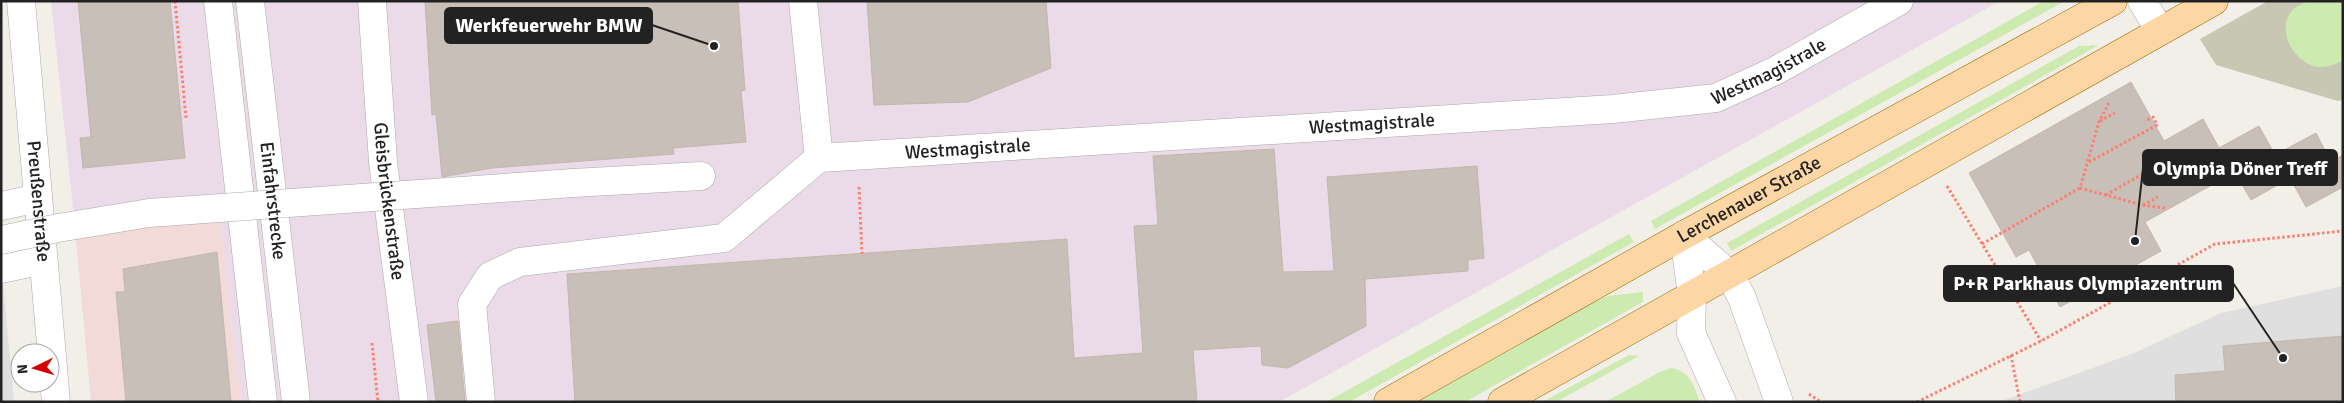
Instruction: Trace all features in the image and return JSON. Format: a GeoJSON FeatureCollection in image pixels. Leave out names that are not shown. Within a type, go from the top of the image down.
{"type":"FeatureCollection","features":[{"type":"Feature","properties":{"kind":"main road","name":"Lerchenauer Straße"},"geometry":{"type":"LineString","coordinates":[[1388,402],[1684,235],[2113,1]]}},
{"type":"Feature","properties":{"kind":"main road"},"geometry":{"type":"LineString","coordinates":[[1502,402],[2214,1]]}},
{"type":"Feature","properties":{"kind":"street","name":"Preußenstraße"},"geometry":{"type":"LineString","coordinates":[[21,1],[56,402]]}},
{"type":"Feature","properties":{"kind":"street","name":"Einfahrstrecke"},"geometry":{"type":"LineString","coordinates":[[218,1],[263,402]]}},
{"type":"Feature","properties":{"kind":"street","name":"Einfahrstrecke"},"geometry":{"type":"LineString","coordinates":[[250,1],[296,402]]}},
{"type":"Feature","properties":{"kind":"street","name":"Gleisbrückenstraße"},"geometry":{"type":"LineString","coordinates":[[372,1],[383,162],[414,402]]}},
{"type":"Feature","properties":{"kind":"street"},"geometry":{"type":"LineString","coordinates":[[481,402],[472,304],[490,276],[520,262],[724,238],[819,158],[803,1]]}},
{"type":"Feature","properties":{"kind":"street","name":"Westmagistrale"},"geometry":{"type":"LineString","coordinates":[[819,158],[1613,109],[1716,98],[1775,71],[1899,1]]}},
{"type":"Feature","properties":{"kind":"street"},"geometry":{"type":"LineString","coordinates":[[2142,1],[2160,31]]}},
{"type":"Feature","properties":{"kind":"street"},"geometry":{"type":"LineString","coordinates":[[1,240],[58,228],[149,213],[573,183],[701,176]]}},
{"type":"Feature","properties":{"kind":"street"},"geometry":{"type":"LineString","coordinates":[[1,206],[38,198]]}},
{"type":"Feature","properties":{"kind":"street"},"geometry":{"type":"LineString","coordinates":[[1684,235],[1730,275],[1742,298],[1780,402]]}},
{"type":"Feature","properties":{"kind":"street"},"geometry":{"type":"LineString","coordinates":[[1684,235],[1692,296],[1691,333],[1722,402]]}},
{"type":"Feature","properties":{"kind":"street"},"geometry":{"type":"LineString","coordinates":[[1,269],[43,260]]}},
{"type":"Feature","properties":{"kind":"path"},"geometry":{"type":"LineString","coordinates":[[175,1],[186,118]]}},
{"type":"Feature","properties":{"kind":"path"},"geometry":{"type":"LineString","coordinates":[[1982,244],[2080,188],[2099,122],[2109,103]]}},
{"type":"Feature","properties":{"kind":"path"},"geometry":{"type":"LineString","coordinates":[[2099,122],[2115,113]]}},
{"type":"Feature","properties":{"kind":"path"},"geometry":{"type":"LineString","coordinates":[[2088,162],[2157,125],[2153,117],[2145,121]]}},
{"type":"Feature","properties":{"kind":"path"},"geometry":{"type":"LineString","coordinates":[[2106,195],[2174,156],[2179,164],[2172,167]]}},
{"type":"Feature","properties":{"kind":"path"},"geometry":{"type":"LineString","coordinates":[[1944,181],[2041,340]]}},
{"type":"Feature","properties":{"kind":"path"},"geometry":{"type":"LineString","coordinates":[[2080,188],[2142,205],[2165,208]]}},
{"type":"Feature","properties":{"kind":"path"},"geometry":{"type":"LineString","coordinates":[[2142,205],[2158,196]]}},
{"type":"Feature","properties":{"kind":"path"},"geometry":{"type":"LineString","coordinates":[[1918,402],[2041,340],[2215,244],[2343,231]]}},
{"type":"Feature","properties":{"kind":"path"},"geometry":{"type":"LineString","coordinates":[[2011,355],[2020,402]]}},
{"type":"Feature","properties":{"kind":"path"},"geometry":{"type":"LineString","coordinates":[[1814,397],[1821,402]]}},
{"type":"Feature","properties":{"kind":"shaded area"},"geometry":{"type":"Polygon","coordinates":[[[51,1],[2000,1],[1279,402],[241,402],[219,210],[74,218],[51,1]]]}},
{"type":"Feature","properties":{"kind":"shaded area"},"geometry":{"type":"Polygon","coordinates":[[[2268,1],[2343,1],[2343,100],[2338,101],[2216,65],[2200,39],[2268,1]]]}},
{"type":"Feature","properties":{"kind":"shaded area"},"geometry":{"type":"Polygon","coordinates":[[[219,210],[241,402],[91,402],[74,218],[219,210]]]}},
{"type":"Feature","properties":{"kind":"shaded area"},"geometry":{"type":"Polygon","coordinates":[[[1,261],[10,359],[10,393],[13,393],[14,402],[1,402],[1,261]]]}},
{"type":"Feature","properties":{"kind":"shaded area"},"geometry":{"type":"Polygon","coordinates":[[[2343,286],[2343,402],[1999,402],[2134,353],[2221,313],[2343,286]]]}},
{"type":"Feature","properties":{"kind":"green space"},"geometry":{"type":"Polygon","coordinates":[[[2044,1],[2065,1],[1655,229],[1651,221],[2044,1]]]}},
{"type":"Feature","properties":{"kind":"green space"},"geometry":{"type":"Polygon","coordinates":[[[2307,1],[2343,1],[2343,61],[2320,67],[2311,65],[2296,54],[2291,47],[2287,38],[2287,20],[2294,9],[2307,1]]]}},
{"type":"Feature","properties":{"kind":"green space"},"geometry":{"type":"Polygon","coordinates":[[[2099,45],[1731,251],[1727,243],[2079,46],[2099,45]]]}},
{"type":"Feature","properties":{"kind":"green space"},"geometry":{"type":"Polygon","coordinates":[[[1629,234],[1634,242],[1349,402],[1326,402],[1629,234]]]}},
{"type":"Feature","properties":{"kind":"green space"},"geometry":{"type":"Polygon","coordinates":[[[1643,292],[1643,302],[1465,402],[1415,402],[1580,309],[1608,296],[1643,292]]]}},
{"type":"Feature","properties":{"kind":"green space"},"geometry":{"type":"Polygon","coordinates":[[[1629,355],[1639,356],[1556,402],[1542,402],[1629,355]]]}},
{"type":"Feature","properties":{"kind":"green space"},"geometry":{"type":"Polygon","coordinates":[[[1670,368],[1682,371],[1690,379],[1700,402],[1605,402],[1658,373],[1670,368]]]}},
{"type":"Feature","properties":{"kind":"building"},"geometry":{"type":"Polygon","coordinates":[[[78,1],[170,1],[185,158],[83,168],[80,138],[91,137],[78,1]]]}},
{"type":"Feature","properties":{"kind":"building"},"geometry":{"type":"Polygon","coordinates":[[[425,1],[738,1],[745,90],[741,91],[746,142],[673,148],[674,154],[492,168],[442,177],[436,114],[432,115],[425,1]]]}},
{"type":"Feature","properties":{"kind":"building"},"geometry":{"type":"Polygon","coordinates":[[[867,1],[1046,1],[1051,68],[968,102],[874,105],[867,1]]]}},
{"type":"Feature","properties":{"kind":"building"},"geometry":{"type":"Polygon","coordinates":[[[2131,82],[2164,141],[2203,119],[2219,148],[2259,126],[2275,155],[2316,133],[2331,162],[2343,155],[2343,187],[2306,207],[2290,178],[2251,200],[2235,172],[2145,222],[2161,251],[2060,307],[2029,250],[2016,257],[1969,173],[2131,82]]]}},
{"type":"Feature","properties":{"kind":"building"},"geometry":{"type":"Polygon","coordinates":[[[1274,149],[1283,272],[1334,271],[1327,177],[1477,166],[1484,258],[1468,260],[1468,271],[1365,279],[1366,326],[1288,368],[1262,365],[1261,346],[1193,350],[1197,402],[575,402],[567,274],[1067,239],[1074,358],[1143,353],[1134,226],[1158,225],[1153,156],[1274,149]]]}},
{"type":"Feature","properties":{"kind":"building"},"geometry":{"type":"Polygon","coordinates":[[[217,252],[231,402],[126,402],[116,292],[125,292],[123,269],[217,252]]]}},
{"type":"Feature","properties":{"kind":"building"},"geometry":{"type":"Polygon","coordinates":[[[458,321],[465,402],[436,402],[427,325],[458,321]]]}},
{"type":"Feature","properties":{"kind":"building"},"geometry":{"type":"Polygon","coordinates":[[[2343,336],[2343,402],[2176,402],[2175,375],[2225,371],[2223,346],[2343,336]]]}},
{"type":"Feature","properties":{"kind":"place","name":"Werkfeuerwehr BMW"},"geometry":{"type":"Point","coordinates":[714,46]}},
{"type":"Feature","properties":{"kind":"place","name":"Olympia Döner Treff"},"geometry":{"type":"Point","coordinates":[2135,241]}},
{"type":"Feature","properties":{"kind":"place","name":"P+R Parkhaus Olympiazentrum"},"geometry":{"type":"Point","coordinates":[2283,358]}}]}
